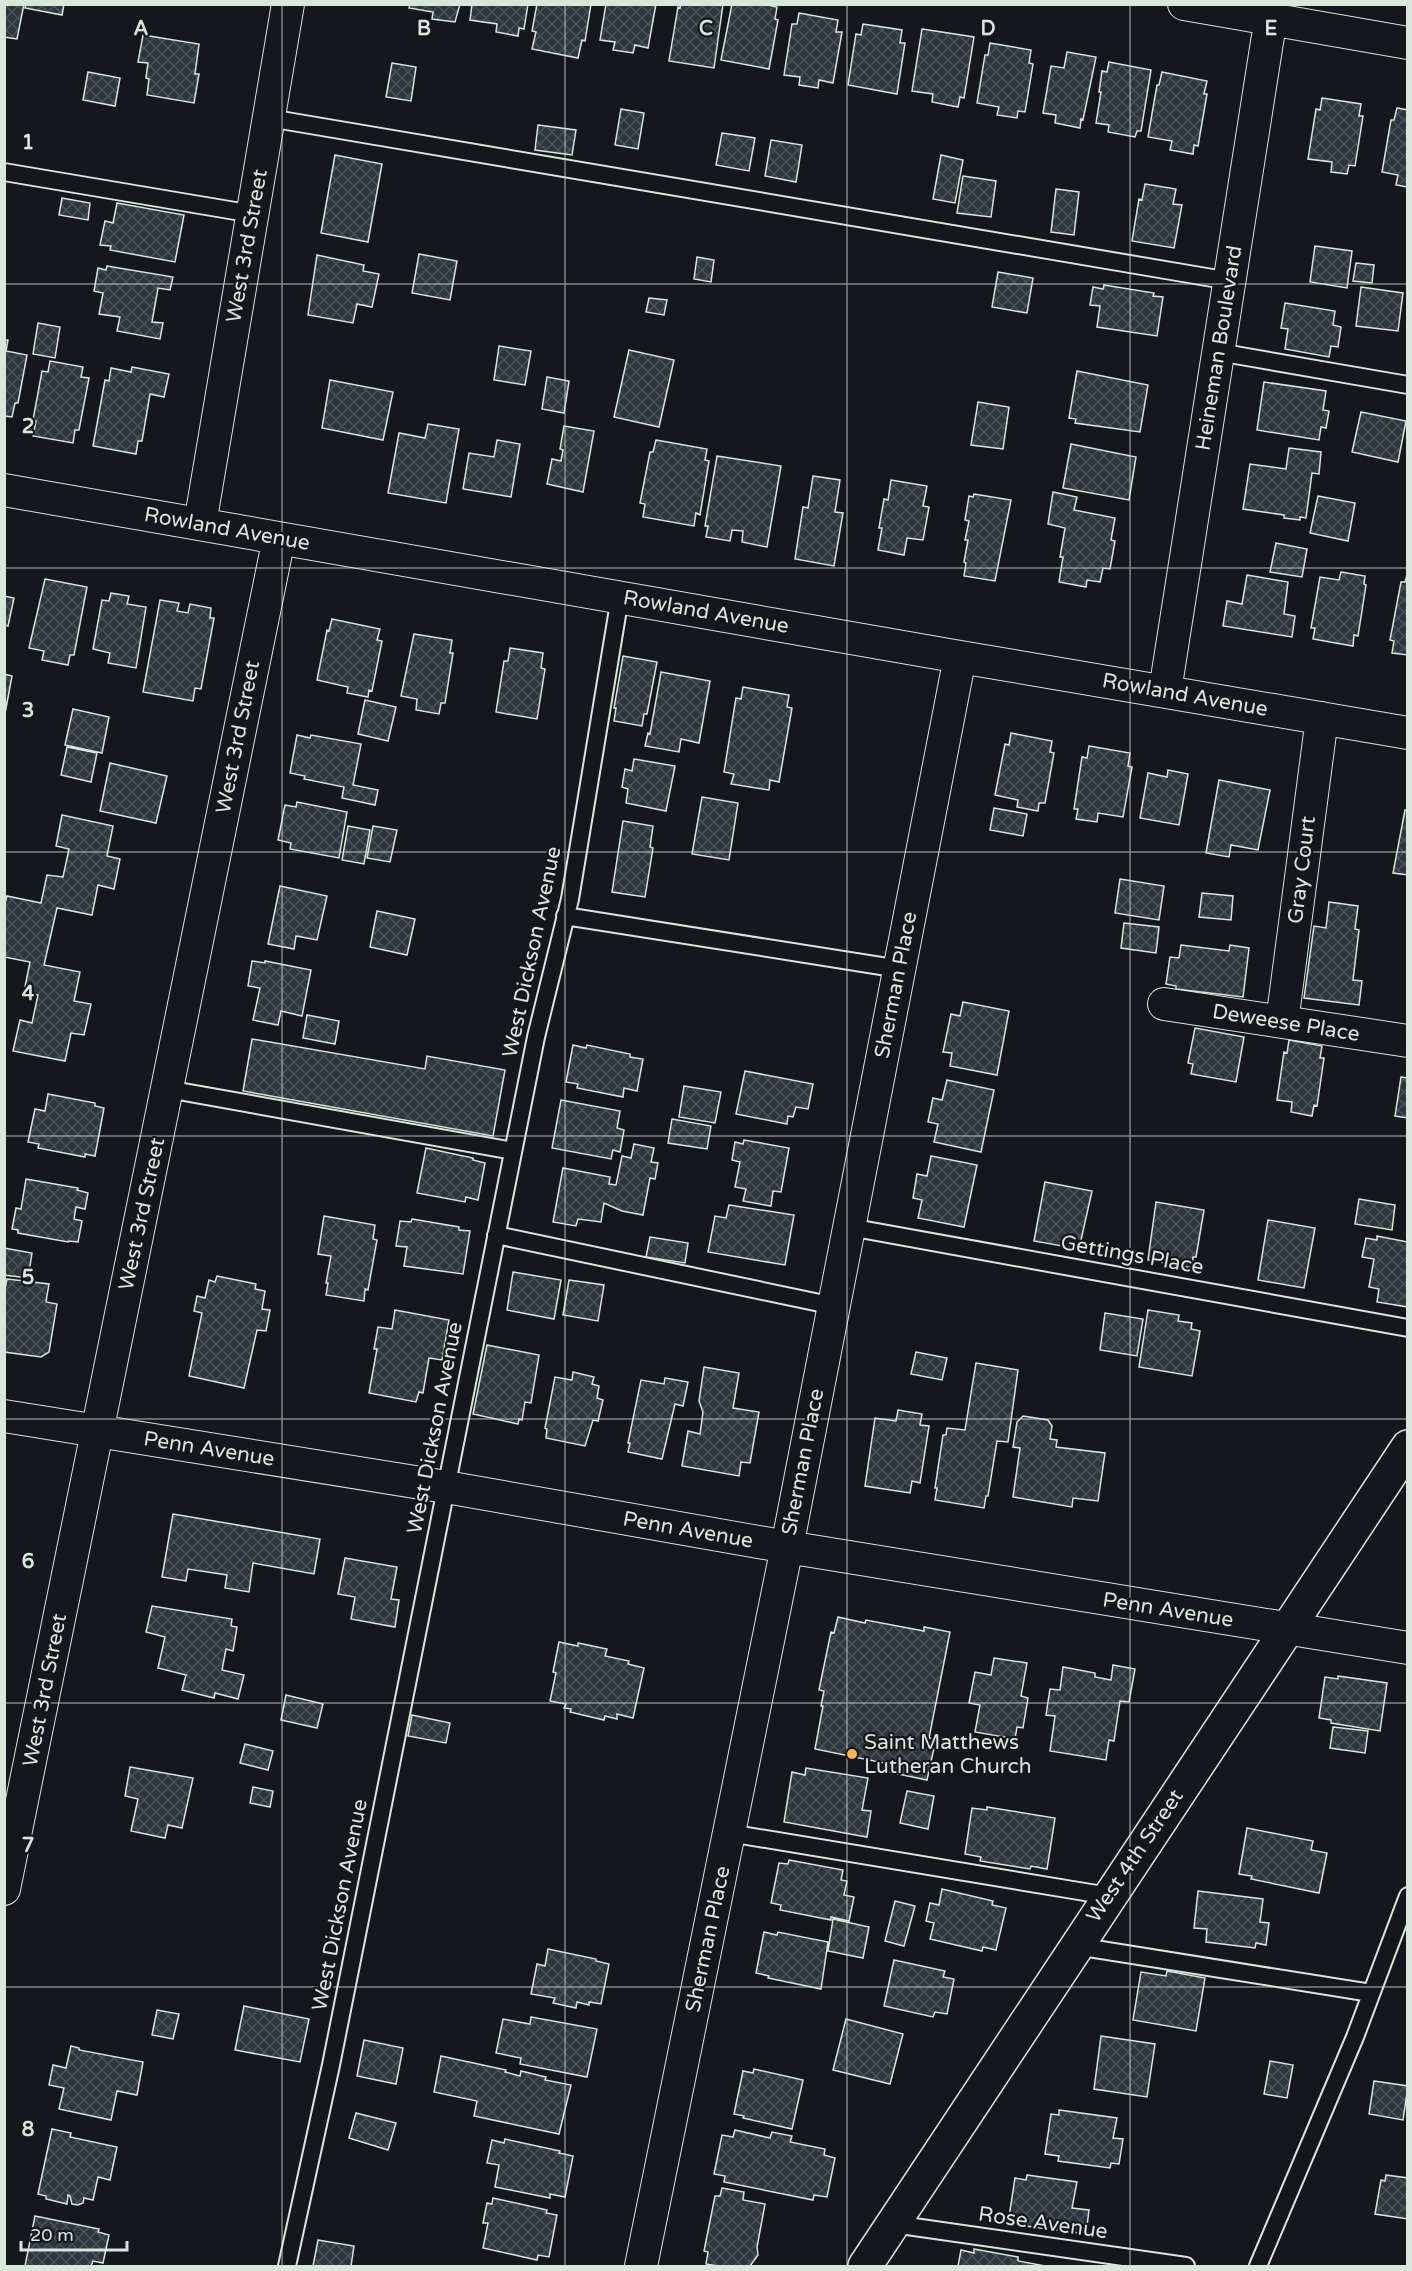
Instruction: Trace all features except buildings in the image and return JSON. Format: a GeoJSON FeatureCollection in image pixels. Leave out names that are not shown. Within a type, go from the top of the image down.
{"type":"FeatureCollection","features":[{"type":"Feature","properties":{"kind":"main road","name":"West 4th Street"},"geometry":{"type":"LineString","coordinates":[[865,2266],[1407,1447]]}},
{"type":"Feature","properties":{"kind":"street","name":"West 3rd Street"},"geometry":{"type":"LineString","coordinates":[[200,524],[288,4]]}},
{"type":"Feature","properties":{"kind":"street"},"geometry":{"type":"LineString","coordinates":[[1184,4],[1272,12],[1407,43]]}},
{"type":"Feature","properties":{"kind":"street","name":"Heineman Boulevard"},"geometry":{"type":"LineString","coordinates":[[1165,691],[1272,12]]}},
{"type":"Feature","properties":{"kind":"street","name":"Rowland Avenue"},"geometry":{"type":"LineString","coordinates":[[4,490],[1407,733]]}},
{"type":"Feature","properties":{"kind":"street","name":"West 3rd Street"},"geometry":{"type":"LineString","coordinates":[[4,1889],[279,538]]}},
{"type":"Feature","properties":{"kind":"street","name":"Sherman Place"},"geometry":{"type":"LineString","coordinates":[[641,2266],[787,1547],[960,657]]}},
{"type":"Feature","properties":{"kind":"street","name":"Gray Court"},"geometry":{"type":"LineString","coordinates":[[1282,1022],[1322,718]]}},
{"type":"Feature","properties":{"kind":"street","name":"Deweese Place"},"geometry":{"type":"LineString","coordinates":[[1164,1005],[1407,1041]]}},
{"type":"Feature","properties":{"kind":"street","name":"Penn Avenue"},"geometry":{"type":"LineString","coordinates":[[4,1416],[446,1486],[787,1547],[1407,1648]]}},
{"type":"Feature","properties":{"kind":"lane"},"geometry":{"type":"LineString","coordinates":[[269,118],[1230,281]]}},
{"type":"Feature","properties":{"kind":"lane"},"geometry":{"type":"LineString","coordinates":[[4,172],[253,214]]}},
{"type":"Feature","properties":{"kind":"lane"},"geometry":{"type":"LineString","coordinates":[[1218,352],[1407,386]]}},
{"type":"Feature","properties":{"kind":"lane","name":"West Dickson Avenue"},"geometry":{"type":"LineString","coordinates":[[287,2266],[331,2065],[536,1037],[565,916],[620,597]]}},
{"type":"Feature","properties":{"kind":"lane"},"geometry":{"type":"LineString","coordinates":[[565,916],[900,969]]}},
{"type":"Feature","properties":{"kind":"lane"},"geometry":{"type":"LineString","coordinates":[[167,1089],[513,1151]]}},
{"type":"Feature","properties":{"kind":"lane","name":"Gettings Place"},"geometry":{"type":"LineString","coordinates":[[849,1227],[1407,1328]]}},
{"type":"Feature","properties":{"kind":"lane"},"geometry":{"type":"LineString","coordinates":[[496,1235],[834,1306]]}},
{"type":"Feature","properties":{"kind":"lane"},"geometry":{"type":"LineString","coordinates":[[729,1833],[1109,1896]]}},
{"type":"Feature","properties":{"kind":"lane"},"geometry":{"type":"LineString","coordinates":[[1258,2266],[1355,2037],[1407,1896]]}},
{"type":"Feature","properties":{"kind":"lane"},"geometry":{"type":"LineString","coordinates":[[1076,1946],[1371,1993]]}},
{"type":"Feature","properties":{"kind":"lane","name":"Rose Avenue"},"geometry":{"type":"LineString","coordinates":[[893,2224],[1186,2266]]}},
{"type":"Feature","properties":{"kind":"place","name":"Saint Matthews Lutheran Church"},"geometry":{"type":"Point","coordinates":[852,1754]}}]}
